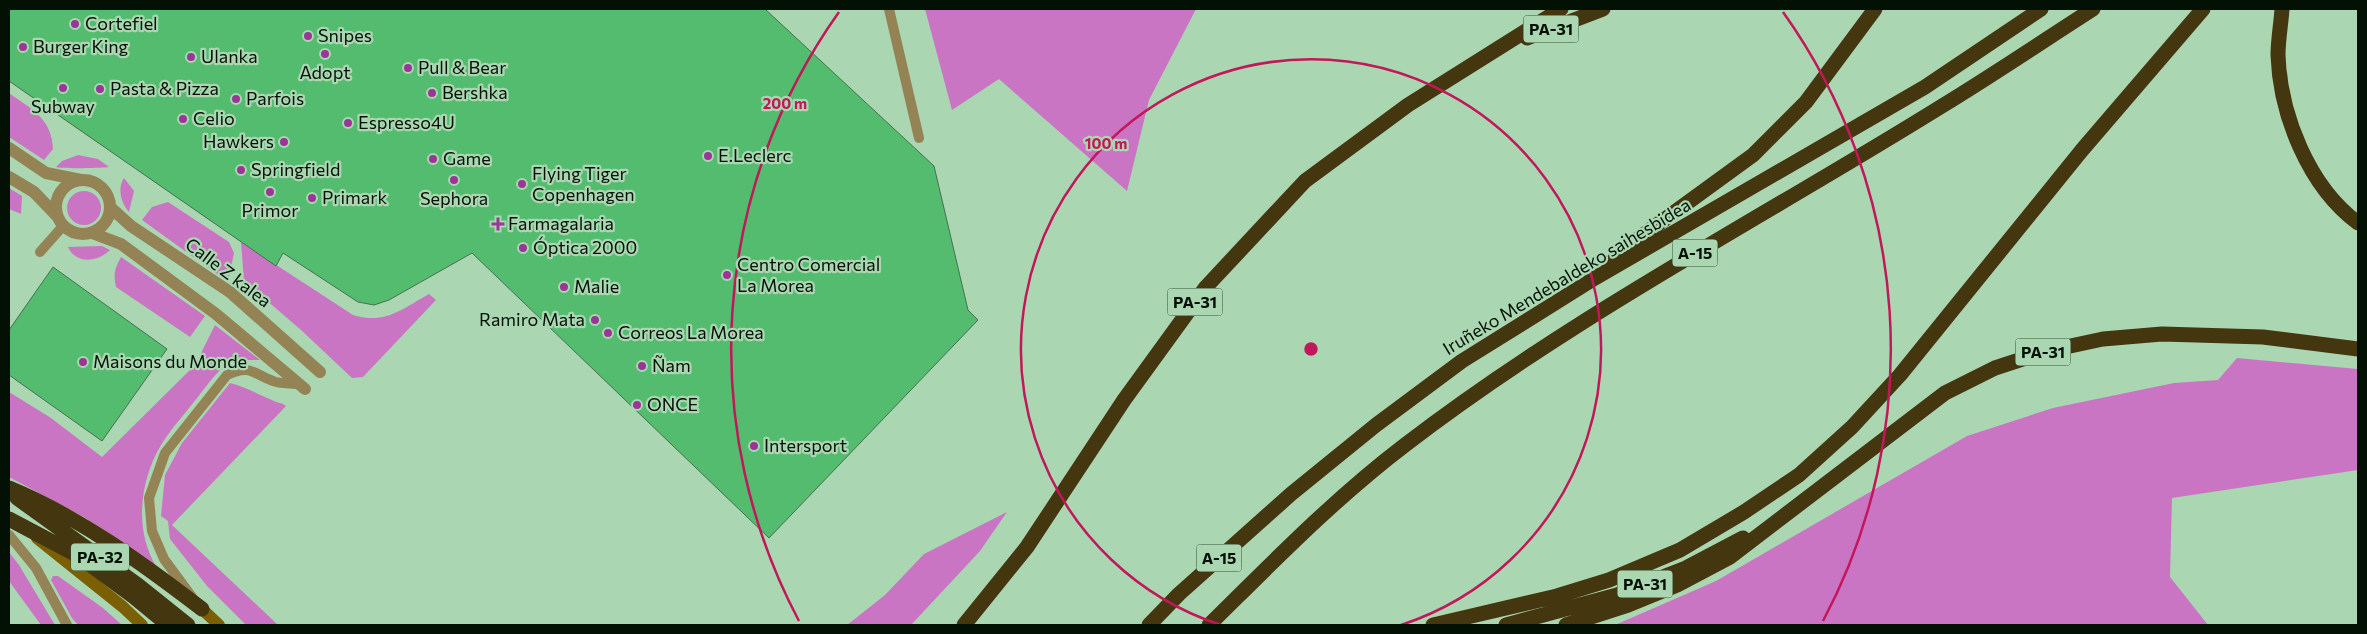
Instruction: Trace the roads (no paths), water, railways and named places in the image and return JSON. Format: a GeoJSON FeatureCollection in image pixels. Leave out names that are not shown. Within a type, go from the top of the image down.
{"type":"FeatureCollection","features":[{"type":"Feature","properties":{"kind":"highway"},"geometry":{"type":"LineString","coordinates":[[1498,49],[1562,9]]}},
{"type":"Feature","properties":{"kind":"highway","name":"PA-31"},"geometry":{"type":"LineString","coordinates":[[964,625],[1027,547],[1124,400],[1206,287],[1305,182],[1408,104],[1498,49],[1603,9]]}},
{"type":"Feature","properties":{"kind":"highway"},"geometry":{"type":"LineString","coordinates":[[1595,278],[1628,246],[1753,155],[1806,102],[1875,9]]}},
{"type":"Feature","properties":{"kind":"highway","name":"Iruñeko Mendebaldeko saihesbidea"},"geometry":{"type":"LineString","coordinates":[[1149,625],[1179,594],[1291,494],[1376,425],[1462,361],[1595,278],[1925,87],[2041,9]]}},
{"type":"Feature","properties":{"kind":"highway","name":"A-15"},"geometry":{"type":"LineString","coordinates":[[1208,625],[1314,522],[1403,446],[1493,381],[1690,256],[1942,106],[2093,9]]}},
{"type":"Feature","properties":{"kind":"highway"},"geometry":{"type":"LineString","coordinates":[[1433,625],[1557,596],[1609,580],[1680,550],[1744,512],[1799,475],[1852,427],[1900,375],[2082,150],[2203,9]]}},
{"type":"Feature","properties":{"kind":"highway"},"geometry":{"type":"LineString","coordinates":[[2282,9],[2278,54],[2289,118],[2302,149],[2322,185],[2348,216],[2358,223]]}},
{"type":"Feature","properties":{"kind":"highway","name":"PA-31"},"geometry":{"type":"LineString","coordinates":[[1506,625],[1617,595],[1686,568],[1776,520],[1945,393],[1995,368],[2047,351],[2104,339],[2162,334],[2263,337],[2358,349]]}},
{"type":"Feature","properties":{"kind":"highway"},"geometry":{"type":"LineString","coordinates":[[9,488],[46,503],[147,567],[202,610]]}},
{"type":"Feature","properties":{"kind":"highway","name":"PA-32"},"geometry":{"type":"LineString","coordinates":[[9,493],[138,585],[188,625]]}},
{"type":"Feature","properties":{"kind":"highway","name":"PA-32"},"geometry":{"type":"LineString","coordinates":[[9,519],[77,555],[168,625]]}},
{"type":"Feature","properties":{"kind":"highway"},"geometry":{"type":"LineString","coordinates":[[1566,625],[1628,606],[1677,586],[1730,557],[1776,520]]}},
{"type":"Feature","properties":{"kind":"street"},"geometry":{"type":"LineString","coordinates":[[9,148],[46,173],[90,181],[105,190],[110,208],[104,226],[92,233]]}},
{"type":"Feature","properties":{"kind":"street"},"geometry":{"type":"LineString","coordinates":[[9,177],[34,192],[60,221],[77,234],[92,233],[121,244],[216,314],[301,386]]}},
{"type":"Feature","properties":{"kind":"street"},"geometry":{"type":"LineString","coordinates":[[60,221],[56,208],[60,192],[73,182],[81,180]]}},
{"type":"Feature","properties":{"kind":"street","name":"Calle Z kalea"},"geometry":{"type":"LineString","coordinates":[[110,208],[131,226],[230,292],[320,372]]}},
{"type":"Feature","properties":{"kind":"street"},"geometry":{"type":"LineString","coordinates":[[26,528],[123,607],[142,625]]}},
{"type":"Feature","properties":{"kind":"street"},"geometry":{"type":"LineString","coordinates":[[202,610],[219,625]]}},
{"type":"Feature","properties":{"kind":"lane"},"geometry":{"type":"LineString","coordinates":[[889,9],[919,138]]}},
{"type":"Feature","properties":{"kind":"lane"},"geometry":{"type":"LineString","coordinates":[[40,252],[60,221]]}},
{"type":"Feature","properties":{"kind":"lane"},"geometry":{"type":"LineString","coordinates":[[202,610],[164,559],[152,531],[149,498],[165,453],[227,375],[239,370],[251,370],[274,382],[301,386]]}},
{"type":"Feature","properties":{"kind":"lane"},"geometry":{"type":"LineString","coordinates":[[9,535],[36,568],[67,625]]}},
{"type":"Feature","properties":{"kind":"place","name":"Cortefiel"},"geometry":{"type":"Point","coordinates":[75,24]}},
{"type":"Feature","properties":{"kind":"place","name":"Snipes"},"geometry":{"type":"Point","coordinates":[308,36]}},
{"type":"Feature","properties":{"kind":"place","name":"Burger King"},"geometry":{"type":"Point","coordinates":[23,47]}},
{"type":"Feature","properties":{"kind":"place","name":"Adopt"},"geometry":{"type":"Point","coordinates":[325,54]}},
{"type":"Feature","properties":{"kind":"place","name":"Ulanka"},"geometry":{"type":"Point","coordinates":[191,57]}},
{"type":"Feature","properties":{"kind":"place","name":"Pull & Bear"},"geometry":{"type":"Point","coordinates":[408,68]}},
{"type":"Feature","properties":{"kind":"place","name":"Subway"},"geometry":{"type":"Point","coordinates":[63,88]}},
{"type":"Feature","properties":{"kind":"place","name":"Pasta & Pizza"},"geometry":{"type":"Point","coordinates":[100,89]}},
{"type":"Feature","properties":{"kind":"place","name":"Bershka"},"geometry":{"type":"Point","coordinates":[432,93]}},
{"type":"Feature","properties":{"kind":"place","name":"Parfois"},"geometry":{"type":"Point","coordinates":[236,99]}},
{"type":"Feature","properties":{"kind":"place","name":"Celio"},"geometry":{"type":"Point","coordinates":[183,119]}},
{"type":"Feature","properties":{"kind":"place","name":"Espresso4U"},"geometry":{"type":"Point","coordinates":[348,123]}},
{"type":"Feature","properties":{"kind":"place","name":"Hawkers"},"geometry":{"type":"Point","coordinates":[284,142]}},
{"type":"Feature","properties":{"kind":"place","name":"E.Leclerc"},"geometry":{"type":"Point","coordinates":[708,156]}},
{"type":"Feature","properties":{"kind":"place","name":"Game"},"geometry":{"type":"Point","coordinates":[433,159]}},
{"type":"Feature","properties":{"kind":"place","name":"Springfield"},"geometry":{"type":"Point","coordinates":[241,170]}},
{"type":"Feature","properties":{"kind":"place","name":"Sephora"},"geometry":{"type":"Point","coordinates":[454,180]}},
{"type":"Feature","properties":{"kind":"place","name":"Flying Tiger Copenhagen"},"geometry":{"type":"Point","coordinates":[522,184]}},
{"type":"Feature","properties":{"kind":"place","name":"Primor"},"geometry":{"type":"Point","coordinates":[270,192]}},
{"type":"Feature","properties":{"kind":"place","name":"Primark"},"geometry":{"type":"Point","coordinates":[312,198]}},
{"type":"Feature","properties":{"kind":"place","name":"Farmagalaria"},"geometry":{"type":"Point","coordinates":[498,224]}},
{"type":"Feature","properties":{"kind":"place","name":"Óptica 2000"},"geometry":{"type":"Point","coordinates":[523,248]}},
{"type":"Feature","properties":{"kind":"place","name":"Centro Comercial La Morea"},"geometry":{"type":"Point","coordinates":[727,275]}},
{"type":"Feature","properties":{"kind":"place","name":"Malie"},"geometry":{"type":"Point","coordinates":[564,287]}},
{"type":"Feature","properties":{"kind":"place","name":"Ramiro Mata"},"geometry":{"type":"Point","coordinates":[595,320]}},
{"type":"Feature","properties":{"kind":"place","name":"Correos La Morea"},"geometry":{"type":"Point","coordinates":[608,333]}},
{"type":"Feature","properties":{"kind":"place","name":"Maisons du Monde"},"geometry":{"type":"Point","coordinates":[83,362]}},
{"type":"Feature","properties":{"kind":"place","name":"Ñam"},"geometry":{"type":"Point","coordinates":[642,366]}},
{"type":"Feature","properties":{"kind":"place","name":"ONCE"},"geometry":{"type":"Point","coordinates":[637,405]}},
{"type":"Feature","properties":{"kind":"place","name":"Intersport"},"geometry":{"type":"Point","coordinates":[754,446]}}]}
